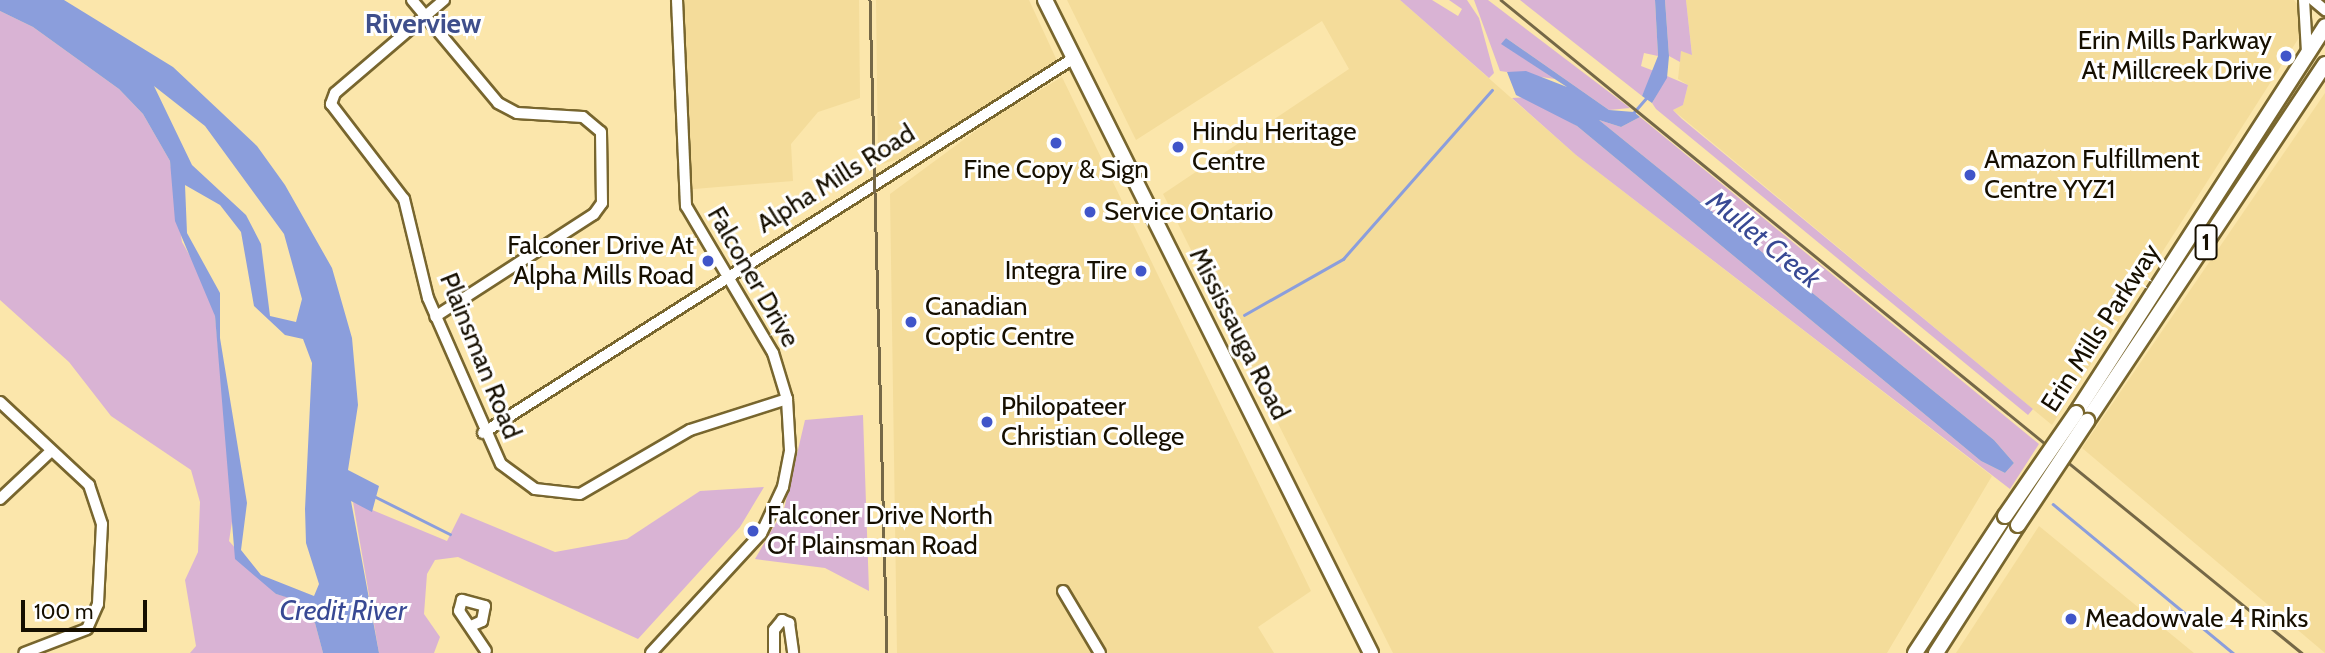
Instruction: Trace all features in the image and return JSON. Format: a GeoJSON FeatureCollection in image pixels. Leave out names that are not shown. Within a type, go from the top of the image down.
{"type":"FeatureCollection","features":[{"type":"Feature","properties":{"kind":"main road","name":"Mississauga Road"},"geometry":{"type":"LineString","coordinates":[[1045,0],[1371,653]]}},
{"type":"Feature","properties":{"kind":"main road","name":"Erin Mills Parkway"},"geometry":{"type":"LineString","coordinates":[[1936,653],[2018,525],[2325,26]]}},
{"type":"Feature","properties":{"kind":"main road","name":"Erin Mills Parkway"},"geometry":{"type":"LineString","coordinates":[[1915,653],[2005,516],[2082,417],[2325,64]]}},
{"type":"Feature","properties":{"kind":"street"},"geometry":{"type":"LineString","coordinates":[[412,0],[498,103],[517,113],[583,117],[601,132],[602,203],[594,214],[435,317]]}},
{"type":"Feature","properties":{"kind":"street"},"geometry":{"type":"LineString","coordinates":[[424,15],[444,0]]}},
{"type":"Feature","properties":{"kind":"street","name":"Falconer Drive"},"geometry":{"type":"LineString","coordinates":[[650,653],[761,534],[787,469],[787,399],[772,353],[690,217],[682,190],[677,0]]}},
{"type":"Feature","properties":{"kind":"street"},"geometry":{"type":"LineString","coordinates":[[2304,0],[2307,55]]}},
{"type":"Feature","properties":{"kind":"street"},"geometry":{"type":"LineString","coordinates":[[2313,0],[2325,10]]}},
{"type":"Feature","properties":{"kind":"street","name":"Plainsman Road"},"geometry":{"type":"LineString","coordinates":[[424,15],[335,93],[331,104],[404,200],[435,317],[484,433],[517,480],[560,495],[580,494],[690,430],[787,399]]}},
{"type":"Feature","properties":{"kind":"street","name":"Alpha Mills Road"},"geometry":{"type":"LineString","coordinates":[[484,433],[726,275],[1074,58]]}},
{"type":"Feature","properties":{"kind":"street"},"geometry":{"type":"LineString","coordinates":[[0,402],[50,452],[89,485],[102,524],[98,604],[87,629],[23,653]]}},
{"type":"Feature","properties":{"kind":"street"},"geometry":{"type":"LineString","coordinates":[[0,499],[50,452]]}},
{"type":"Feature","properties":{"kind":"street"},"geometry":{"type":"LineString","coordinates":[[1063,591],[1100,653]]}},
{"type":"Feature","properties":{"kind":"street"},"geometry":{"type":"LineString","coordinates":[[774,653],[774,630],[782,620],[789,623],[793,653]]}},
{"type":"Feature","properties":{"kind":"street"},"geometry":{"type":"LineString","coordinates":[[471,626],[489,652]]}},
{"type":"Feature","properties":{"kind":"shaded area"},"geometry":{"type":"Polygon","coordinates":[[[676,0],[859,0],[860,98],[818,112],[791,144],[793,181],[682,190],[676,0]]]}},
{"type":"Feature","properties":{"kind":"shaded area"},"geometry":{"type":"Polygon","coordinates":[[[876,0],[1029,0],[1059,65],[924,152],[878,165],[876,0]]]}},
{"type":"Feature","properties":{"kind":"shaded area"},"geometry":{"type":"Polygon","coordinates":[[[1067,0],[1400,0],[1576,155],[1992,476],[1887,653],[1393,653],[1163,194],[1349,69],[1322,21],[1136,140],[1067,0]]]}},
{"type":"Feature","properties":{"kind":"shaded area"},"geometry":{"type":"Polygon","coordinates":[[[1400,0],[1432,0],[1458,16],[1462,9],[1449,0],[1467,0],[1479,18],[1494,73],[1489,78],[1400,0]]]}},
{"type":"Feature","properties":{"kind":"shaded area"},"geometry":{"type":"Polygon","coordinates":[[[1474,0],[1488,0],[1630,108],[1609,110],[1506,38],[1502,44],[1555,79],[1500,71],[1474,0]]]}},
{"type":"Feature","properties":{"kind":"shaded area"},"geometry":{"type":"Polygon","coordinates":[[[1520,0],[1655,0],[1658,56],[1644,53],[1641,66],[1654,71],[1642,96],[1520,0]]]}},
{"type":"Feature","properties":{"kind":"shaded area"},"geometry":{"type":"Polygon","coordinates":[[[1665,0],[1686,0],[1692,55],[1681,51],[1680,62],[1669,56],[1665,0]]]}},
{"type":"Feature","properties":{"kind":"shaded area"},"geometry":{"type":"Polygon","coordinates":[[[1686,0],[2294,0],[2302,10],[2302,33],[2052,425],[1673,110],[1683,105],[1688,85],[1678,79],[1681,51],[1692,54],[1686,0]]]}},
{"type":"Feature","properties":{"kind":"shaded area"},"geometry":{"type":"Polygon","coordinates":[[[0,11],[33,27],[119,89],[143,114],[170,161],[182,242],[211,293],[215,316],[234,509],[229,541],[276,594],[299,600],[315,623],[323,653],[190,653],[196,646],[185,580],[198,552],[200,502],[191,470],[111,416],[69,362],[0,300],[0,11]]]}},
{"type":"Feature","properties":{"kind":"shaded area"},"geometry":{"type":"Polygon","coordinates":[[[1667,76],[1688,85],[1683,105],[1673,110],[1682,119],[2033,409],[2028,415],[1656,109],[1652,103],[1667,76]]]}},
{"type":"Feature","properties":{"kind":"shaded area"},"geometry":{"type":"Polygon","coordinates":[[[1062,77],[1311,591],[1258,627],[1274,653],[897,653],[890,194],[993,118],[1062,77]]]}},
{"type":"Feature","properties":{"kind":"shaded area"},"geometry":{"type":"Polygon","coordinates":[[[2325,93],[2325,653],[2082,448],[2325,93]]]}},
{"type":"Feature","properties":{"kind":"shaded area"},"geometry":{"type":"Polygon","coordinates":[[[1529,97],[1577,126],[1981,461],[2005,473],[2014,463],[1994,440],[1599,120],[1621,127],[1640,117],[2039,444],[2010,489],[1576,155],[1512,98],[1529,97]]]}},
{"type":"Feature","properties":{"kind":"shaded area"},"geometry":{"type":"Polygon","coordinates":[[[863,415],[869,591],[825,568],[755,559],[784,509],[805,420],[863,415]]]}},
{"type":"Feature","properties":{"kind":"shaded area"},"geometry":{"type":"Polygon","coordinates":[[[764,487],[740,527],[638,639],[458,557],[435,560],[427,574],[424,614],[440,637],[434,653],[379,653],[353,502],[447,541],[461,513],[555,552],[627,539],[700,491],[764,487]]]}},
{"type":"Feature","properties":{"kind":"shaded area"},"geometry":{"type":"Polygon","coordinates":[[[2039,526],[2194,653],[1956,653],[2039,526]]]}},
{"type":"Feature","properties":{"kind":"water","name":"Credit River"},"geometry":{"type":"Polygon","coordinates":[[[0,0],[64,0],[173,67],[257,146],[285,185],[332,268],[352,338],[358,405],[348,470],[379,486],[372,512],[351,501],[379,653],[323,653],[315,623],[299,601],[276,594],[235,559],[215,316],[175,221],[170,161],[143,114],[119,89],[33,27],[0,11],[0,0]],[[154,86],[192,165],[246,215],[261,244],[270,316],[296,322],[302,299],[284,234],[205,126],[154,86]],[[185,185],[187,233],[220,293],[220,338],[247,503],[241,550],[261,575],[314,596],[319,584],[306,543],[305,509],[312,363],[303,339],[285,335],[254,306],[241,232],[220,205],[185,185]]]}},
{"type":"Feature","properties":{"kind":"water"},"geometry":{"type":"Polygon","coordinates":[[[1655,0],[1665,0],[1669,56],[1667,78],[1652,103],[1642,96],[1658,56],[1655,0]]]}},
{"type":"Feature","properties":{"kind":"water"},"geometry":{"type":"Polygon","coordinates":[[[1506,38],[1609,110],[1634,112],[1640,117],[1621,127],[1599,120],[1994,440],[2014,463],[2005,473],[1981,461],[1577,126],[1516,95],[1507,72],[1526,71],[1567,87],[1501,44],[1506,38]]]}},
{"type":"Feature","properties":{"kind":"waterway"},"geometry":{"type":"LineString","coordinates":[[1244,315],[1343,259],[1492,90]]}},
{"type":"Feature","properties":{"kind":"waterway"},"geometry":{"type":"LineString","coordinates":[[1634,112],[1648,96]]}},
{"type":"Feature","properties":{"kind":"waterway"},"geometry":{"type":"LineString","coordinates":[[374,496],[450,534]]}},
{"type":"Feature","properties":{"kind":"waterway","name":"Mullet Creek"},"geometry":{"type":"LineString","coordinates":[[2053,504],[2233,653]]}},
{"type":"Feature","properties":{"kind":"railway"},"geometry":{"type":"LineString","coordinates":[[870,0],[887,653]]}},
{"type":"Feature","properties":{"kind":"railway"},"geometry":{"type":"LineString","coordinates":[[1501,0],[2302,653]]}},
{"type":"Feature","properties":{"kind":"place","name":"Erin Mills Parkway At Millcreek Drive"},"geometry":{"type":"Point","coordinates":[2286,56]}},
{"type":"Feature","properties":{"kind":"place","name":"Fine Copy & Sign"},"geometry":{"type":"Point","coordinates":[1056,143]}},
{"type":"Feature","properties":{"kind":"place","name":"Hindu Heritage Centre"},"geometry":{"type":"Point","coordinates":[1178,147]}},
{"type":"Feature","properties":{"kind":"place","name":"Amazon Fulfillment Centre YYZ1"},"geometry":{"type":"Point","coordinates":[1970,175]}},
{"type":"Feature","properties":{"kind":"place","name":"Service Ontario"},"geometry":{"type":"Point","coordinates":[1090,212]}},
{"type":"Feature","properties":{"kind":"place","name":"Falconer Drive At Alpha Mills Road"},"geometry":{"type":"Point","coordinates":[708,261]}},
{"type":"Feature","properties":{"kind":"place","name":"Integra Tire"},"geometry":{"type":"Point","coordinates":[1141,271]}},
{"type":"Feature","properties":{"kind":"place","name":"Canadian Coptic Centre"},"geometry":{"type":"Point","coordinates":[911,322]}},
{"type":"Feature","properties":{"kind":"place","name":"Philopateer Christian College"},"geometry":{"type":"Point","coordinates":[987,422]}},
{"type":"Feature","properties":{"kind":"place","name":"Falconer Drive North Of Plainsman Road"},"geometry":{"type":"Point","coordinates":[753,531]}},
{"type":"Feature","properties":{"kind":"place","name":"Meadowvale 4 Rinks"},"geometry":{"type":"Point","coordinates":[2071,619]}},
{"type":"Feature","properties":{"kind":"district","name":"Riverview"},"geometry":{"type":"Point","coordinates":[423,23]}}]}
